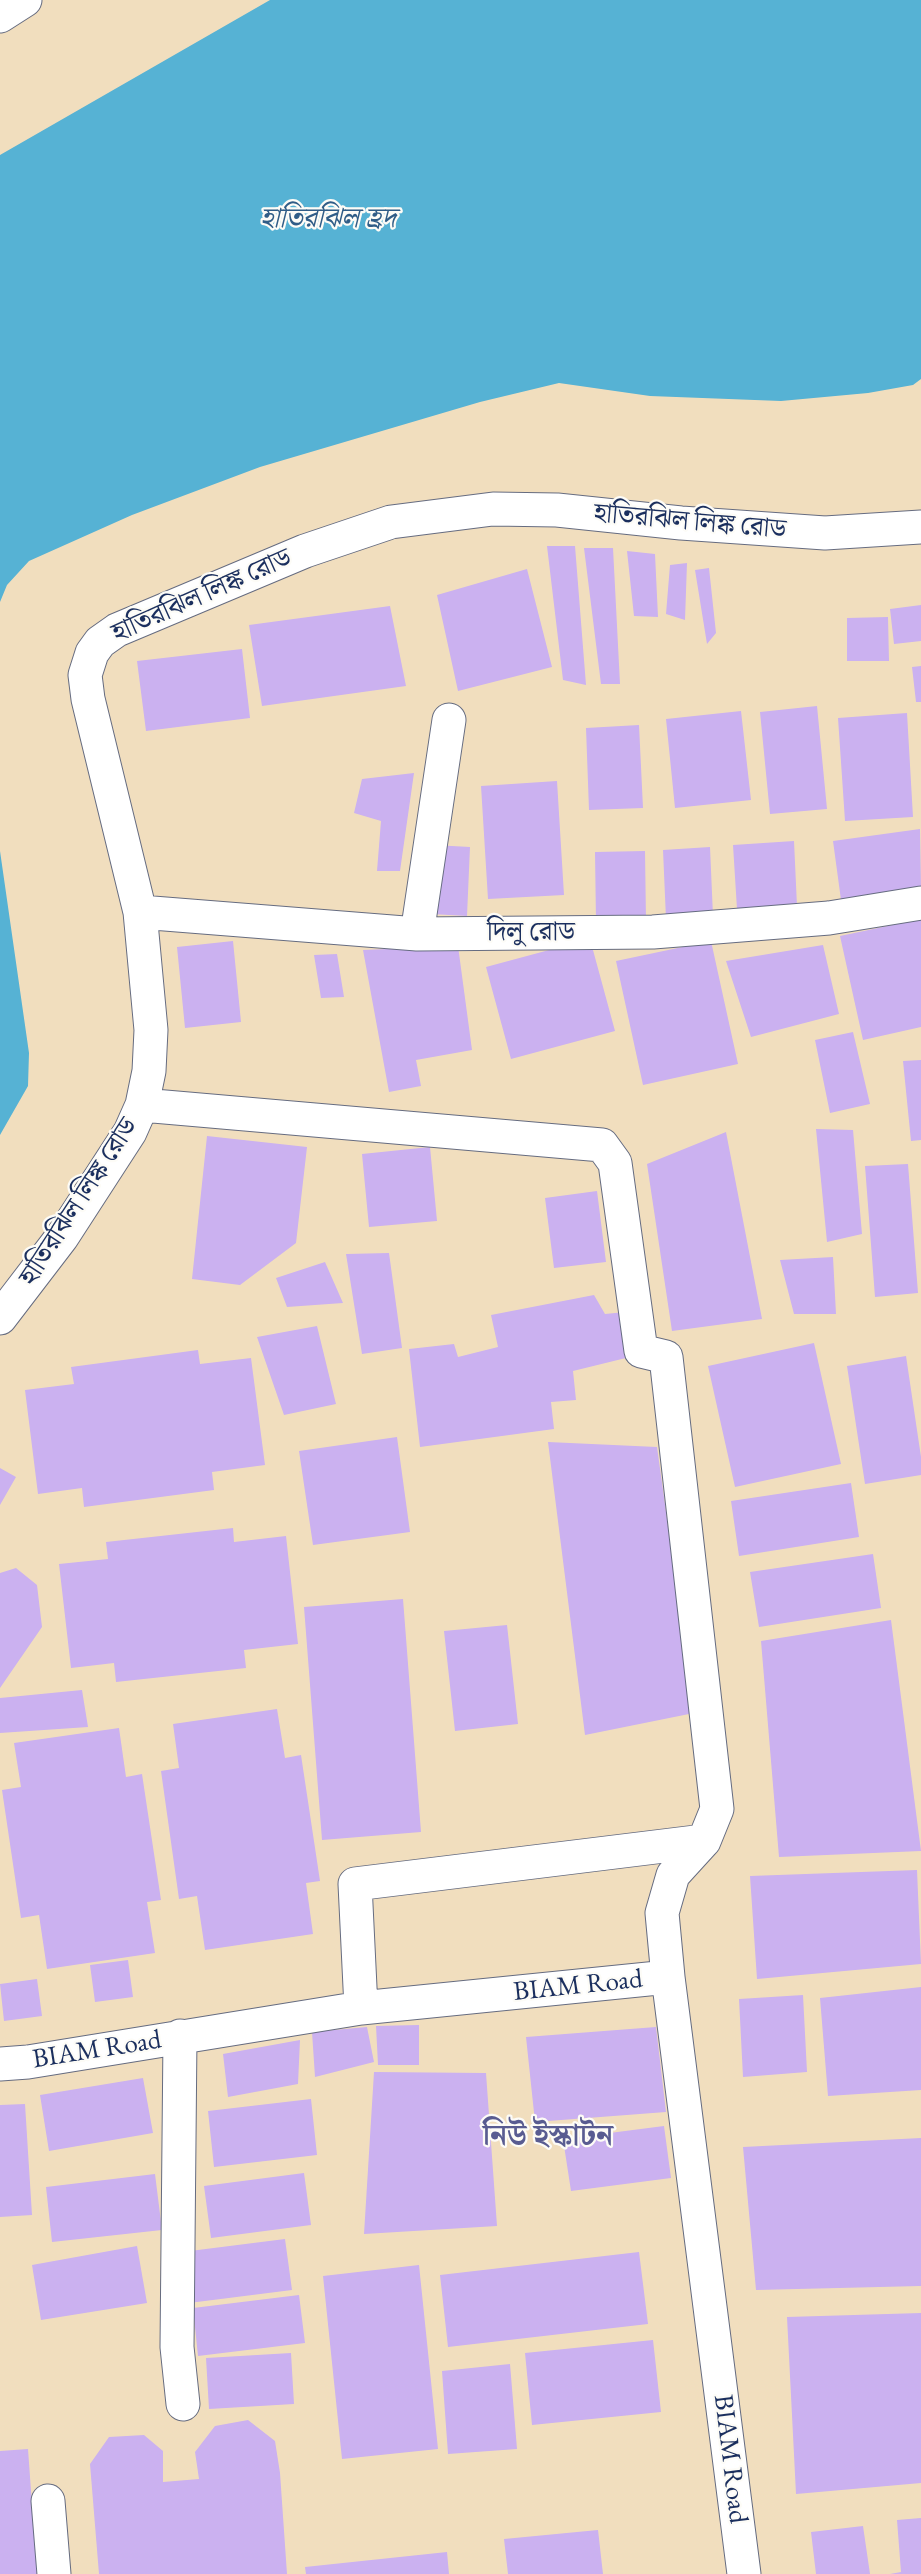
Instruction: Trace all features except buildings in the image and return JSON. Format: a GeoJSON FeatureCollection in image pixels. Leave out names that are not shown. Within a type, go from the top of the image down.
{"type":"FeatureCollection","features":[{"type":"Feature","properties":{"kind":"street"},"geometry":{"type":"LineString","coordinates":[[0,15],[25,0]]}},
{"type":"Feature","properties":{"kind":"street","name":"হাতিরঝিল লিঙ্ক রোড"},"geometry":{"type":"LineString","coordinates":[[0,1318],[62,1237],[130,1131],[142,1105],[149,1071],[151,1030],[140,912],[88,699],[85,675],[92,653],[100,642],[117,630],[305,551],[391,522],[424,517],[493,509],[557,510],[681,523],[825,533],[921,527]]}},
{"type":"Feature","properties":{"kind":"street"},"geometry":{"type":"LineString","coordinates":[[417,934],[449,720]]}},
{"type":"Feature","properties":{"kind":"street","name":"দিলু রোড"},"geometry":{"type":"LineString","coordinates":[[140,912],[417,934],[653,932],[744,927],[829,918],[921,903]]}},
{"type":"Feature","properties":{"kind":"street"},"geometry":{"type":"LineString","coordinates":[[142,1105],[602,1145],[615,1163],[641,1351],[666,1358],[717,1809],[704,1841],[673,1875],[662,1913],[668,1977]]}},
{"type":"Feature","properties":{"kind":"street"},"geometry":{"type":"LineString","coordinates":[[361,2008],[355,1884],[704,1841]]}},
{"type":"Feature","properties":{"kind":"street","name":"BIAM Road"},"geometry":{"type":"LineString","coordinates":[[0,2064],[28,2062],[361,2008],[668,1977],[744,2574]]}},
{"type":"Feature","properties":{"kind":"street"},"geometry":{"type":"LineString","coordinates":[[180,2036],[177,2347],[183,2404]]}},
{"type":"Feature","properties":{"kind":"street"},"geometry":{"type":"LineString","coordinates":[[48,2501],[54,2574]]}},
{"type":"Feature","properties":{"kind":"water","name":"হাতিরঝিল হ্রদ"},"geometry":{"type":"Polygon","coordinates":[[[270,0],[921,0],[921,379],[913,385],[868,393],[781,401],[650,396],[559,383],[480,402],[260,467],[132,515],[29,561],[7,585],[0,602],[0,155],[270,0]]]}},
{"type":"Feature","properties":{"kind":"water"},"geometry":{"type":"Polygon","coordinates":[[[0,851],[29,1053],[28,1086],[0,1135],[0,851]]]}},
{"type":"Feature","properties":{"kind":"district","name":"নিউ ইস্কাটন"},"geometry":{"type":"Point","coordinates":[548,2137]}}]}
